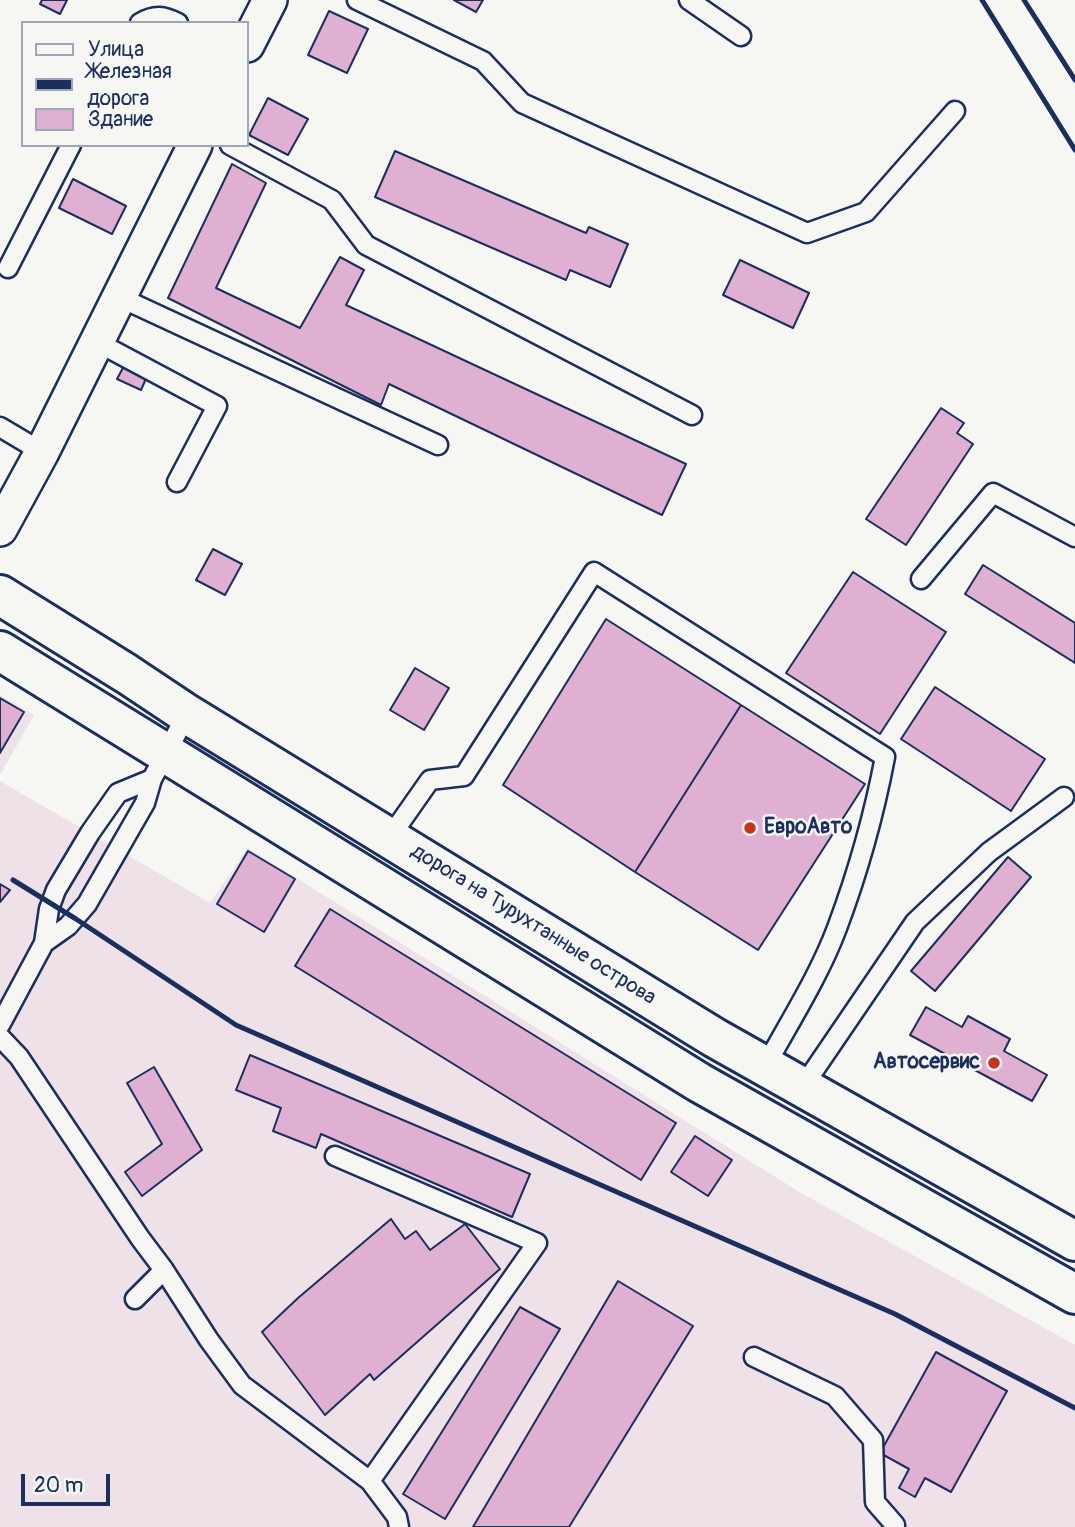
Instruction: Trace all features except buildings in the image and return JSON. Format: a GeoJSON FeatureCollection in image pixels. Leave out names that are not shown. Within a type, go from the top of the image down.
{"type":"FeatureCollection","features":[{"type":"Feature","properties":{"kind":"street"},"geometry":{"type":"LineString","coordinates":[[248,43],[270,0]]}},
{"type":"Feature","properties":{"kind":"street"},"geometry":{"type":"LineString","coordinates":[[0,529],[42,452],[194,147]]}},
{"type":"Feature","properties":{"kind":"street","name":"дорога на Турухтанные острова"},"geometry":{"type":"LineString","coordinates":[[0,595],[187,713],[765,1066],[1075,1241]]}},
{"type":"Feature","properties":{"kind":"street"},"geometry":{"type":"LineString","coordinates":[[0,651],[159,765],[699,1083],[1075,1294]]}},
{"type":"Feature","properties":{"kind":"lane"},"geometry":{"type":"LineString","coordinates":[[357,0],[483,61],[522,103],[807,233],[866,212],[955,111]]}},
{"type":"Feature","properties":{"kind":"lane"},"geometry":{"type":"LineString","coordinates":[[689,0],[741,36]]}},
{"type":"Feature","properties":{"kind":"lane"},"geometry":{"type":"LineString","coordinates":[[144,21],[162,16],[173,21]]}},
{"type":"Feature","properties":{"kind":"lane"},"geometry":{"type":"LineString","coordinates":[[8,268],[70,147]]}},
{"type":"Feature","properties":{"kind":"lane"},"geometry":{"type":"LineString","coordinates":[[234,147],[332,200],[366,246],[692,415]]}},
{"type":"Feature","properties":{"kind":"lane"},"geometry":{"type":"LineString","coordinates":[[120,297],[439,445]]}},
{"type":"Feature","properties":{"kind":"lane"},"geometry":{"type":"LineString","coordinates":[[97,342],[217,406],[177,482]]}},
{"type":"Feature","properties":{"kind":"lane"},"geometry":{"type":"LineString","coordinates":[[0,427],[42,452]]}},
{"type":"Feature","properties":{"kind":"lane"},"geometry":{"type":"LineString","coordinates":[[921,579],[992,493],[1075,537]]}},
{"type":"Feature","properties":{"kind":"lane"},"geometry":{"type":"LineString","coordinates":[[390,837],[430,780],[464,776],[594,572],[886,757],[875,810],[836,930],[765,1066]]}},
{"type":"Feature","properties":{"kind":"lane"},"geometry":{"type":"LineString","coordinates":[[44,943],[68,926],[86,904],[145,803],[159,765],[187,713]]}},
{"type":"Feature","properties":{"kind":"lane"},"geometry":{"type":"LineString","coordinates":[[0,1025],[44,943],[49,909],[56,890],[90,833],[118,793],[159,765]]}},
{"type":"Feature","properties":{"kind":"lane"},"geometry":{"type":"LineString","coordinates":[[802,1088],[915,922],[989,852],[1064,797]]}},
{"type":"Feature","properties":{"kind":"lane"},"geometry":{"type":"LineString","coordinates":[[0,1037],[19,1057],[242,1385],[370,1481],[397,1517],[399,1527]]}},
{"type":"Feature","properties":{"kind":"lane"},"geometry":{"type":"LineString","coordinates":[[335,1156],[537,1243],[370,1481]]}},
{"type":"Feature","properties":{"kind":"lane"},"geometry":{"type":"LineString","coordinates":[[135,1299],[164,1270]]}},
{"type":"Feature","properties":{"kind":"lane"},"geometry":{"type":"LineString","coordinates":[[754,1357],[835,1396],[873,1440],[875,1502],[896,1526]]}},
{"type":"Feature","properties":{"kind":"shaded area"},"geometry":{"type":"Polygon","coordinates":[[[0,695],[34,715],[0,775],[0,695]]]}},
{"type":"Feature","properties":{"kind":"shaded area"},"geometry":{"type":"Polygon","coordinates":[[[0,781],[210,903],[248,848],[801,1193],[1075,1345],[1075,1527],[0,1527],[0,781]]]}},
{"type":"Feature","properties":{"kind":"railway"},"geometry":{"type":"LineString","coordinates":[[982,0],[1075,150]]}},
{"type":"Feature","properties":{"kind":"railway"},"geometry":{"type":"LineString","coordinates":[[1024,0],[1075,80]]}},
{"type":"Feature","properties":{"kind":"railway"},"geometry":{"type":"LineString","coordinates":[[13,880],[236,1025],[895,1314],[1075,1408]]}},
{"type":"Feature","properties":{"kind":"place","name":"ЕвроАвто"},"geometry":{"type":"Point","coordinates":[750,828]}},
{"type":"Feature","properties":{"kind":"place","name":"Автосервис"},"geometry":{"type":"Point","coordinates":[994,1063]}}]}
